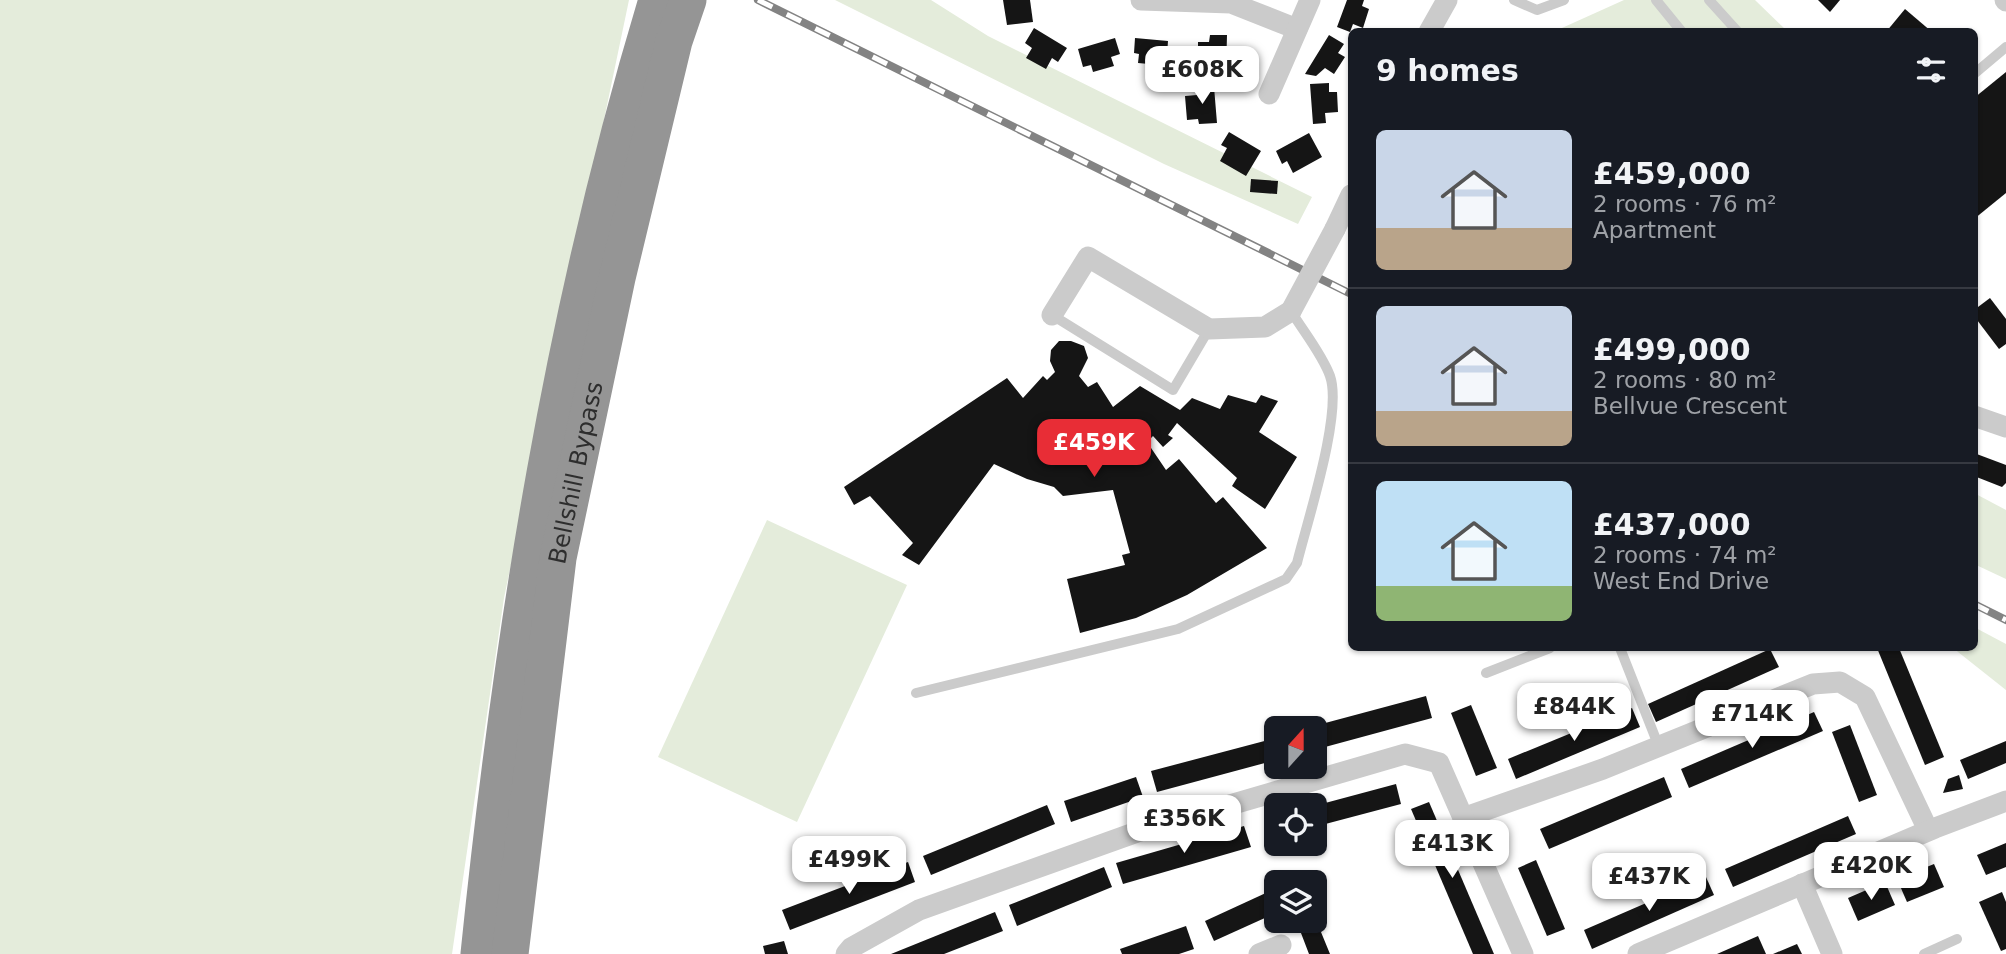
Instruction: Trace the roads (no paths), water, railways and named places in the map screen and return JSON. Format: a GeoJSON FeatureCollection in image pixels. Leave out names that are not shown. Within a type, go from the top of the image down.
{"type":"FeatureCollection","features":[{"type":"Feature","properties":{"kind":"highway","name":"Bellshill Bypass"},"geometry":{"type":"LineString","coordinates":[[510,954],[558,558],[617,278],[660,38],[657,0]]}},
{"type":"Feature","properties":{"kind":"highway","name":"Bellshill Bypass"},"geometry":{"type":"LineString","coordinates":[[479,954],[530,554],[590,249],[660,38],[688,0]]}},
{"type":"Feature","properties":{"kind":"street"},"geometry":{"type":"LineString","coordinates":[[1141,0],[1231,3],[1297,29]]}},
{"type":"Feature","properties":{"kind":"street"},"geometry":{"type":"LineString","coordinates":[[1269,94],[1310,0]]}},
{"type":"Feature","properties":{"kind":"street"},"geometry":{"type":"LineString","coordinates":[[1431,28],[1447,0]]}},
{"type":"Feature","properties":{"kind":"street"},"geometry":{"type":"LineString","coordinates":[[1052,315],[1088,257],[1209,329],[1265,327],[1291,311],[1348,201]]}},
{"type":"Feature","properties":{"kind":"street"},"geometry":{"type":"LineString","coordinates":[[1978,417],[2006,427]]}},
{"type":"Feature","properties":{"kind":"street"},"geometry":{"type":"LineString","coordinates":[[1463,818],[1660,747],[1813,684],[1840,682],[1865,696],[1928,830]]}},
{"type":"Feature","properties":{"kind":"street"},"geometry":{"type":"LineString","coordinates":[[846,954],[851,948],[919,910],[1137,832],[1405,754],[1439,763],[1523,954]]}},
{"type":"Feature","properties":{"kind":"street"},"geometry":{"type":"LineString","coordinates":[[1638,954],[1928,830],[2006,801]]}},
{"type":"Feature","properties":{"kind":"street"},"geometry":{"type":"LineString","coordinates":[[1802,884],[1832,954]]}},
{"type":"Feature","properties":{"kind":"street"},"geometry":{"type":"LineString","coordinates":[[1259,954],[1281,945]]}},
{"type":"Feature","properties":{"kind":"lane"},"geometry":{"type":"LineString","coordinates":[[1514,0],[1537,10],[1564,0]]}},
{"type":"Feature","properties":{"kind":"lane"},"geometry":{"type":"LineString","coordinates":[[1657,0],[1679,28]]}},
{"type":"Feature","properties":{"kind":"lane"},"geometry":{"type":"LineString","coordinates":[[1709,0],[1734,28]]}},
{"type":"Feature","properties":{"kind":"lane"},"geometry":{"type":"LineString","coordinates":[[1978,71],[2006,47]]}},
{"type":"Feature","properties":{"kind":"lane"},"geometry":{"type":"LineString","coordinates":[[916,693],[1178,629],[1286,579],[1297,563],[1327,442],[1332,403],[1330,377],[1291,311]]}},
{"type":"Feature","properties":{"kind":"lane"},"geometry":{"type":"LineString","coordinates":[[1052,315],[1173,390],[1209,329]]}},
{"type":"Feature","properties":{"kind":"lane"},"geometry":{"type":"LineString","coordinates":[[1486,673],[1542,651]]}},
{"type":"Feature","properties":{"kind":"lane"},"geometry":{"type":"LineString","coordinates":[[1621,651],[1660,747]]}},
{"type":"Feature","properties":{"kind":"lane"},"geometry":{"type":"LineString","coordinates":[[1924,954],[1957,939]]}},
{"type":"Feature","properties":{"kind":"railway"},"geometry":{"type":"LineString","coordinates":[[758,0],[1348,293]]}},
{"type":"Feature","properties":{"kind":"railway"},"geometry":{"type":"LineString","coordinates":[[1978,606],[2006,620]]}}]}
